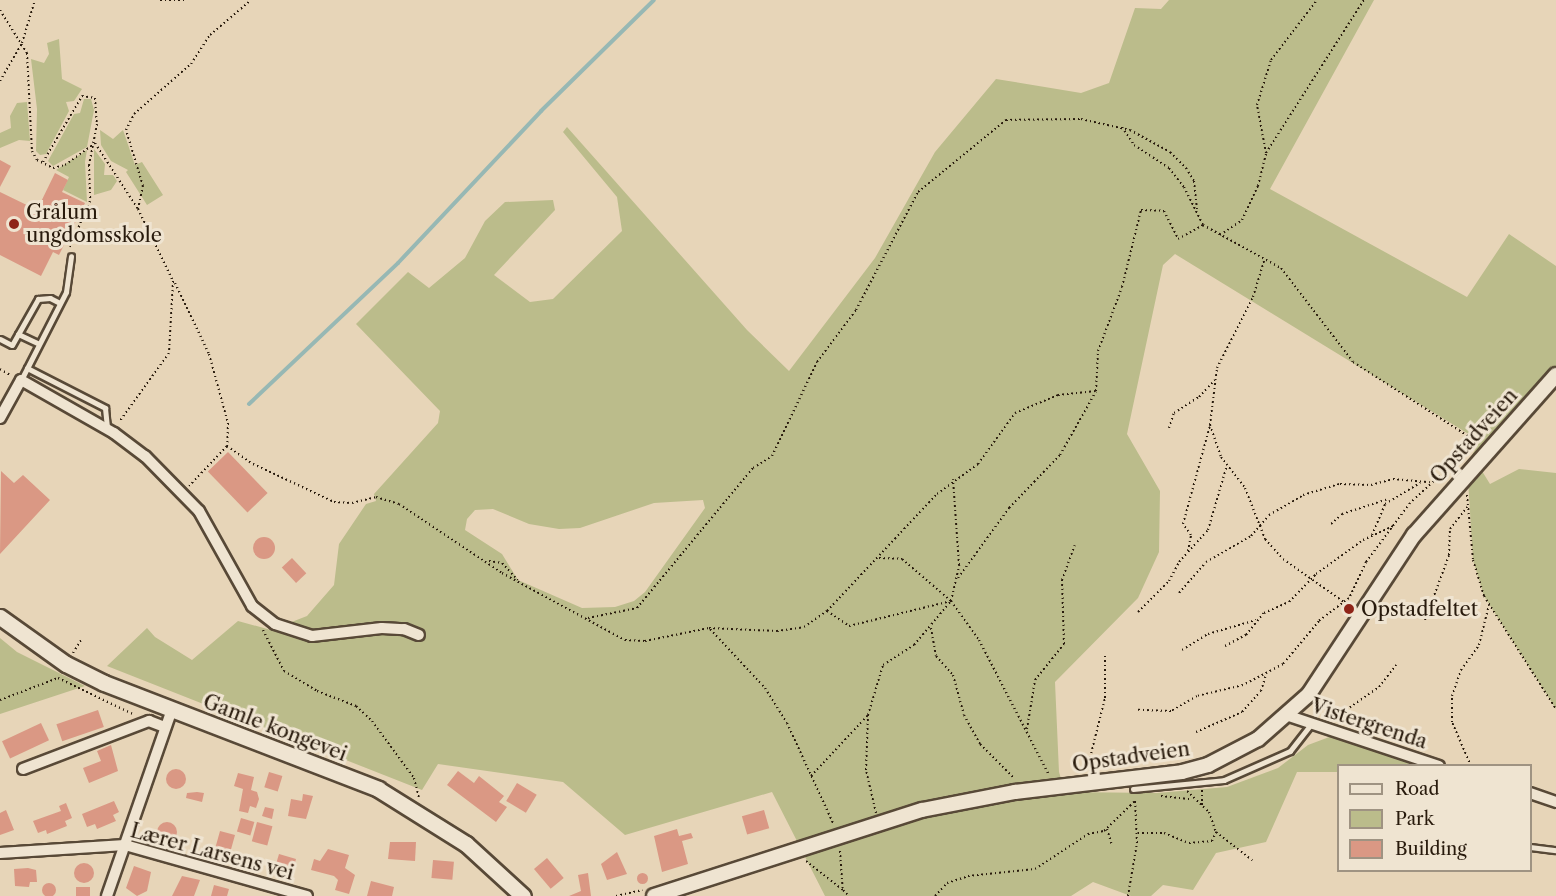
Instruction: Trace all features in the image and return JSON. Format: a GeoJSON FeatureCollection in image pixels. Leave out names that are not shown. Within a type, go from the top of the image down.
{"type":"FeatureCollection","features":[{"type":"Feature","properties":{"kind":"main road","name":"Gamle kongevei"},"geometry":{"type":"LineString","coordinates":[[0,617],[10,628],[66,664],[171,712],[378,789],[466,844],[523,896]]}},
{"type":"Feature","properties":{"kind":"street","name":"Opstadveien"},"geometry":{"type":"LineString","coordinates":[[654,896],[838,839],[876,817],[973,799],[1182,772],[1235,753],[1289,716],[1326,670],[1402,551],[1556,375]]}},
{"type":"Feature","properties":{"kind":"street"},"geometry":{"type":"LineString","coordinates":[[0,418],[21,380],[111,431],[184,493],[199,511],[252,606],[275,624],[312,636],[382,628],[404,629],[419,635]]}},
{"type":"Feature","properties":{"kind":"street"},"geometry":{"type":"LineString","coordinates":[[107,896],[171,712]]}},
{"type":"Feature","properties":{"kind":"street","name":"Vistergrenda"},"geometry":{"type":"LineString","coordinates":[[1289,716],[1310,725],[1436,764]]}},
{"type":"Feature","properties":{"kind":"street"},"geometry":{"type":"LineString","coordinates":[[23,769],[149,721],[165,727]]}},
{"type":"Feature","properties":{"kind":"street"},"geometry":{"type":"LineString","coordinates":[[1532,794],[1556,802]]}},
{"type":"Feature","properties":{"kind":"street","name":"Lærer Larsens vei"},"geometry":{"type":"LineString","coordinates":[[0,853],[125,845],[307,896]]}},
{"type":"Feature","properties":{"kind":"lane"},"geometry":{"type":"LineString","coordinates":[[21,380],[60,303],[70,278],[71,256]]}},
{"type":"Feature","properties":{"kind":"lane"},"geometry":{"type":"LineString","coordinates":[[0,339],[12,345],[38,300],[51,298],[60,303]]}},
{"type":"Feature","properties":{"kind":"lane"},"geometry":{"type":"LineString","coordinates":[[18,334],[39,344]]}},
{"type":"Feature","properties":{"kind":"lane"},"geometry":{"type":"LineString","coordinates":[[27,368],[105,408],[111,431]]}},
{"type":"Feature","properties":{"kind":"lane"},"geometry":{"type":"LineString","coordinates":[[1133,789],[1224,780],[1274,760],[1298,744],[1310,725]]}},
{"type":"Feature","properties":{"kind":"lane"},"geometry":{"type":"LineString","coordinates":[[1532,847],[1556,850]]}},
{"type":"Feature","properties":{"kind":"path"},"geometry":{"type":"LineString","coordinates":[[0,81],[22,43],[35,0]]}},
{"type":"Feature","properties":{"kind":"path"},"geometry":{"type":"LineString","coordinates":[[160,0],[186,0]]}},
{"type":"Feature","properties":{"kind":"path"},"geometry":{"type":"LineString","coordinates":[[138,209],[143,186],[126,130],[134,114],[191,64],[210,35],[251,0]]}},
{"type":"Feature","properties":{"kind":"path"},"geometry":{"type":"LineString","coordinates":[[1266,153],[1257,105],[1271,60],[1317,0]]}},
{"type":"Feature","properties":{"kind":"path"},"geometry":{"type":"LineString","coordinates":[[1220,235],[1242,220],[1258,186],[1266,153],[1364,0]]}},
{"type":"Feature","properties":{"kind":"path"},"geometry":{"type":"LineString","coordinates":[[0,9],[22,43],[30,65],[32,151],[53,168],[65,165],[95,143]]}},
{"type":"Feature","properties":{"kind":"path"},"geometry":{"type":"LineString","coordinates":[[43,162],[82,96],[95,98],[95,143],[88,165],[90,201],[71,242],[71,256]]}},
{"type":"Feature","properties":{"kind":"path"},"geometry":{"type":"LineString","coordinates":[[588,618],[637,608],[753,468],[772,456],[817,362],[856,310],[918,192],[1006,120],[1081,119],[1122,128],[1170,152],[1186,168],[1194,181],[1197,213]]}},
{"type":"Feature","properties":{"kind":"path"},"geometry":{"type":"LineString","coordinates":[[1122,128],[1134,144],[1169,168],[1184,187],[1203,225],[1281,268],[1353,362],[1471,438],[1460,457],[1430,482],[1393,526],[1366,562],[1353,593],[1344,603],[1319,621],[1283,664],[1266,675],[1222,692],[1197,696],[1171,711],[1138,710]]}},
{"type":"Feature","properties":{"kind":"path"},"geometry":{"type":"LineString","coordinates":[[95,143],[138,209],[209,354],[228,423],[227,446],[184,493]]}},
{"type":"Feature","properties":{"kind":"path"},"geometry":{"type":"LineString","coordinates":[[956,580],[1009,508],[1060,455],[1096,391],[1098,351],[1122,287],[1141,210],[1164,211],[1178,239],[1203,225]]}},
{"type":"Feature","properties":{"kind":"path"},"geometry":{"type":"LineString","coordinates":[[1188,551],[1191,535],[1183,524],[1210,425],[1217,368],[1253,297],[1264,259]]}},
{"type":"Feature","properties":{"kind":"path"},"geometry":{"type":"LineString","coordinates":[[111,431],[169,353],[173,281]]}},
{"type":"Feature","properties":{"kind":"path"},"geometry":{"type":"LineString","coordinates":[[1169,428],[1174,413],[1199,397],[1215,380]]}},
{"type":"Feature","properties":{"kind":"path"},"geometry":{"type":"LineString","coordinates":[[227,446],[253,464],[334,502],[352,503],[376,497],[399,504],[519,583],[634,642],[709,628],[777,631],[804,627],[827,611],[953,479],[978,464],[1015,413],[1058,395],[1096,391]]}},
{"type":"Feature","properties":{"kind":"path"},"geometry":{"type":"LineString","coordinates":[[1210,425],[1227,464],[1245,488],[1259,528],[1282,559],[1355,609]]}},
{"type":"Feature","properties":{"kind":"path"},"geometry":{"type":"LineString","coordinates":[[1138,612],[1169,581],[1188,551],[1208,530],[1227,464]]}},
{"type":"Feature","properties":{"kind":"path"},"geometry":{"type":"LineString","coordinates":[[1467,474],[1473,560],[1489,605],[1556,709]]}},
{"type":"Feature","properties":{"kind":"path"},"geometry":{"type":"LineString","coordinates":[[876,817],[866,770],[868,715],[883,665],[914,645],[951,601],[959,566],[953,479]]}},
{"type":"Feature","properties":{"kind":"path"},"geometry":{"type":"LineString","coordinates":[[1179,593],[1194,572],[1259,528],[1275,511],[1329,486],[1371,485],[1393,479],[1420,483],[1430,482]]}},
{"type":"Feature","properties":{"kind":"path"},"geometry":{"type":"LineString","coordinates":[[1331,524],[1342,514],[1391,498],[1420,483]]}},
{"type":"Feature","properties":{"kind":"path"},"geometry":{"type":"LineString","coordinates":[[1372,535],[1380,510],[1391,498]]}},
{"type":"Feature","properties":{"kind":"path"},"geometry":{"type":"LineString","coordinates":[[1425,620],[1449,555],[1450,529],[1468,504]]}},
{"type":"Feature","properties":{"kind":"path"},"geometry":{"type":"LineString","coordinates":[[1182,650],[1208,634],[1256,620],[1289,602],[1313,579],[1372,535],[1393,526]]}},
{"type":"Feature","properties":{"kind":"path"},"geometry":{"type":"LineString","coordinates":[[1027,729],[1035,681],[1064,644],[1062,580],[1075,545]]}},
{"type":"Feature","properties":{"kind":"path"},"geometry":{"type":"LineString","coordinates":[[879,558],[902,559],[951,601],[979,640],[1051,778],[1040,780]]}},
{"type":"Feature","properties":{"kind":"path"},"geometry":{"type":"LineString","coordinates":[[487,560],[502,563],[519,583]]}},
{"type":"Feature","properties":{"kind":"path"},"geometry":{"type":"LineString","coordinates":[[827,611],[849,626],[951,601]]}},
{"type":"Feature","properties":{"kind":"path"},"geometry":{"type":"LineString","coordinates":[[1471,764],[1452,722],[1452,696],[1461,670],[1479,645],[1489,605]]}},
{"type":"Feature","properties":{"kind":"path"},"geometry":{"type":"LineString","coordinates":[[1225,646],[1246,635],[1256,620]]}},
{"type":"Feature","properties":{"kind":"path"},"geometry":{"type":"LineString","coordinates":[[261,626],[284,671],[317,690],[356,706],[372,721],[414,778],[420,800]]}},
{"type":"Feature","properties":{"kind":"path"},"geometry":{"type":"LineString","coordinates":[[930,627],[936,657],[953,675],[964,715],[980,744],[1019,782],[1009,783]]}},
{"type":"Feature","properties":{"kind":"path"},"geometry":{"type":"LineString","coordinates":[[709,628],[765,688],[787,723],[838,839],[843,890]]}},
{"type":"Feature","properties":{"kind":"path"},"geometry":{"type":"LineString","coordinates":[[72,656],[81,640]]}},
{"type":"Feature","properties":{"kind":"path"},"geometry":{"type":"LineString","coordinates":[[1082,775],[1092,774],[1089,762],[1105,698],[1105,656]]}},
{"type":"Feature","properties":{"kind":"path"},"geometry":{"type":"LineString","coordinates":[[1335,731],[1346,710],[1379,687],[1396,665]]}},
{"type":"Feature","properties":{"kind":"path"},"geometry":{"type":"LineString","coordinates":[[1196,732],[1242,712],[1261,690],[1266,675]]}},
{"type":"Feature","properties":{"kind":"path"},"geometry":{"type":"LineString","coordinates":[[0,700],[58,678],[149,721]]}},
{"type":"Feature","properties":{"kind":"path"},"geometry":{"type":"LineString","coordinates":[[811,776],[868,715]]}},
{"type":"Feature","properties":{"kind":"path"},"geometry":{"type":"LineString","coordinates":[[1202,805],[1203,783]]}},
{"type":"Feature","properties":{"kind":"path"},"geometry":{"type":"LineString","coordinates":[[1185,785],[1192,799]]}},
{"type":"Feature","properties":{"kind":"path"},"geometry":{"type":"LineString","coordinates":[[1138,833],[1164,833],[1189,843],[1212,841],[1216,832],[1214,820],[1202,805],[1192,799],[1160,796],[1149,788]]}},
{"type":"Feature","properties":{"kind":"path"},"geometry":{"type":"LineString","coordinates":[[1128,896],[1138,833],[1133,789]]}},
{"type":"Feature","properties":{"kind":"path"},"geometry":{"type":"LineString","coordinates":[[935,896],[947,883],[968,876],[1035,869],[1085,836],[1107,829],[1135,801]]}},
{"type":"Feature","properties":{"kind":"path"},"geometry":{"type":"LineString","coordinates":[[1107,829],[1112,845]]}},
{"type":"Feature","properties":{"kind":"path"},"geometry":{"type":"LineString","coordinates":[[1216,832],[1252,860]]}},
{"type":"Feature","properties":{"kind":"path"},"geometry":{"type":"LineString","coordinates":[[800,851],[806,862],[849,896]]}},
{"type":"Feature","properties":{"kind":"green space"},"geometry":{"type":"Polygon","coordinates":[[[1169,0],[1374,0],[1270,189],[1467,297],[1509,234],[1556,266],[1556,375],[1477,463],[1490,484],[1519,469],[1556,473],[1556,709],[1484,596],[1473,560],[1467,464],[1480,441],[1175,254],[1163,265],[1127,434],[1160,491],[1159,552],[1138,598],[1055,682],[1059,772],[1065,792],[1157,793],[1227,787],[1278,768],[1308,745],[1332,736],[1421,764],[1337,764],[1337,772],[1297,772],[1266,842],[1216,853],[1193,890],[1163,885],[1151,896],[1131,896],[1093,882],[1071,896],[825,896],[772,792],[625,835],[563,782],[438,764],[422,790],[107,666],[147,628],[155,637],[192,660],[238,621],[271,630],[307,616],[334,585],[339,544],[366,504],[376,501],[374,494],[438,423],[440,411],[356,324],[408,272],[429,288],[465,258],[485,221],[505,202],[553,200],[555,210],[494,275],[530,302],[553,299],[622,231],[617,197],[563,132],[567,127],[747,330],[789,371],[875,258],[935,152],[996,79],[1081,93],[1109,83],[1135,8],[1161,9],[1169,0]],[[703,500],[654,503],[580,528],[559,529],[529,524],[493,509],[475,510],[467,519],[465,530],[502,554],[518,580],[582,608],[615,607],[634,601],[645,592],[705,508],[703,500]]]}},
{"type":"Feature","properties":{"kind":"green space"},"geometry":{"type":"Polygon","coordinates":[[[59,39],[62,79],[82,89],[74,101],[66,102],[69,111],[46,154],[40,155],[36,151],[37,109],[31,59],[44,63],[49,54],[47,43],[59,39]]]}},
{"type":"Feature","properties":{"kind":"green space"},"geometry":{"type":"Polygon","coordinates":[[[84,99],[91,99],[94,110],[87,147],[53,166],[48,161],[74,114],[80,113],[84,99]]]}},
{"type":"Feature","properties":{"kind":"green space"},"geometry":{"type":"Polygon","coordinates":[[[27,102],[30,141],[19,140],[0,148],[0,133],[11,128],[10,116],[17,103],[27,102]]]}},
{"type":"Feature","properties":{"kind":"green space"},"geometry":{"type":"Polygon","coordinates":[[[100,130],[113,139],[123,130],[135,165],[142,162],[163,195],[147,205],[126,172],[128,170],[111,161],[101,145],[100,130]]]}},
{"type":"Feature","properties":{"kind":"green space"},"geometry":{"type":"Polygon","coordinates":[[[94,149],[105,164],[104,175],[113,175],[117,181],[111,190],[94,195],[94,149]]]}},
{"type":"Feature","properties":{"kind":"green space"},"geometry":{"type":"Polygon","coordinates":[[[87,150],[85,162],[87,202],[63,190],[69,177],[56,170],[87,150]]]}},
{"type":"Feature","properties":{"kind":"green space"},"geometry":{"type":"Polygon","coordinates":[[[0,638],[17,652],[85,686],[0,714],[0,638]]]}},
{"type":"Feature","properties":{"kind":"building"},"geometry":{"type":"Polygon","coordinates":[[[0,160],[11,166],[0,187],[0,160]]]}},
{"type":"Feature","properties":{"kind":"building"},"geometry":{"type":"Polygon","coordinates":[[[55,173],[68,180],[62,192],[85,203],[59,255],[53,252],[41,276],[0,255],[0,192],[37,210],[55,173]]]}},
{"type":"Feature","properties":{"kind":"building"},"geometry":{"type":"Polygon","coordinates":[[[228,452],[268,493],[247,512],[208,471],[228,452]]]}},
{"type":"Feature","properties":{"kind":"building"},"geometry":{"type":"Polygon","coordinates":[[[1,471],[14,483],[23,475],[50,500],[0,554],[1,471]]]}},
{"type":"Feature","properties":{"kind":"building"},"geometry":{"type":"Polygon","coordinates":[[[264,537],[272,540],[275,548],[272,556],[264,559],[256,556],[253,548],[256,540],[264,537]]]}},
{"type":"Feature","properties":{"kind":"building"},"geometry":{"type":"Polygon","coordinates":[[[292,558],[306,573],[296,583],[282,568],[292,558]]]}},
{"type":"Feature","properties":{"kind":"building"},"geometry":{"type":"Polygon","coordinates":[[[98,710],[104,727],[62,741],[56,724],[98,710]]]}},
{"type":"Feature","properties":{"kind":"building"},"geometry":{"type":"Polygon","coordinates":[[[41,723],[49,740],[10,758],[2,741],[41,723]]]}},
{"type":"Feature","properties":{"kind":"building"},"geometry":{"type":"Polygon","coordinates":[[[111,745],[118,771],[89,783],[83,768],[101,761],[97,751],[111,745]]]}},
{"type":"Feature","properties":{"kind":"building"},"geometry":{"type":"Polygon","coordinates":[[[176,769],[183,772],[186,779],[183,786],[176,789],[169,786],[166,779],[169,772],[176,769]]]}},
{"type":"Feature","properties":{"kind":"building"},"geometry":{"type":"Polygon","coordinates":[[[458,771],[474,783],[479,776],[504,796],[499,802],[507,807],[496,822],[447,785],[458,771]]]}},
{"type":"Feature","properties":{"kind":"building"},"geometry":{"type":"Polygon","coordinates":[[[269,772],[282,776],[278,791],[264,787],[269,772]]]}},
{"type":"Feature","properties":{"kind":"building"},"geometry":{"type":"Polygon","coordinates":[[[238,773],[254,777],[251,790],[257,792],[259,799],[256,808],[250,806],[248,813],[239,811],[243,789],[234,786],[238,773]]]}},
{"type":"Feature","properties":{"kind":"building"},"geometry":{"type":"Polygon","coordinates":[[[517,783],[537,795],[526,813],[506,801],[517,783]]]}},
{"type":"Feature","properties":{"kind":"building"},"geometry":{"type":"Polygon","coordinates":[[[187,793],[204,793],[202,802],[186,798],[187,793]]]}},
{"type":"Feature","properties":{"kind":"building"},"geometry":{"type":"Polygon","coordinates":[[[303,794],[313,796],[306,819],[288,816],[291,799],[302,801],[303,794]]]}},
{"type":"Feature","properties":{"kind":"building"},"geometry":{"type":"Polygon","coordinates":[[[114,801],[119,812],[113,815],[116,821],[97,829],[95,824],[87,827],[82,814],[114,801]]]}},
{"type":"Feature","properties":{"kind":"building"},"geometry":{"type":"Polygon","coordinates":[[[66,803],[72,818],[65,821],[67,826],[47,834],[46,830],[38,833],[33,821],[61,811],[59,806],[66,803]]]}},
{"type":"Feature","properties":{"kind":"building"},"geometry":{"type":"Polygon","coordinates":[[[265,807],[274,809],[272,819],[262,816],[265,807]]]}},
{"type":"Feature","properties":{"kind":"building"},"geometry":{"type":"Polygon","coordinates":[[[6,810],[14,830],[0,835],[0,813],[6,810]]]}},
{"type":"Feature","properties":{"kind":"building"},"geometry":{"type":"Polygon","coordinates":[[[764,810],[769,828],[747,835],[742,816],[764,810]]]}},
{"type":"Feature","properties":{"kind":"building"},"geometry":{"type":"Polygon","coordinates":[[[241,818],[254,822],[250,835],[237,831],[241,818]]]}},
{"type":"Feature","properties":{"kind":"building"},"geometry":{"type":"Polygon","coordinates":[[[167,822],[174,825],[177,832],[174,839],[167,842],[160,839],[157,832],[160,825],[167,822]]]}},
{"type":"Feature","properties":{"kind":"building"},"geometry":{"type":"Polygon","coordinates":[[[257,822],[272,826],[267,845],[252,841],[257,822]]]}},
{"type":"Feature","properties":{"kind":"building"},"geometry":{"type":"Polygon","coordinates":[[[677,829],[679,836],[691,833],[693,838],[682,841],[688,864],[662,872],[654,836],[677,829]]]}},
{"type":"Feature","properties":{"kind":"building"},"geometry":{"type":"Polygon","coordinates":[[[220,831],[235,835],[230,853],[236,855],[233,865],[213,856],[220,831]]]}},
{"type":"Feature","properties":{"kind":"building"},"geometry":{"type":"Polygon","coordinates":[[[390,842],[416,842],[415,861],[388,859],[390,842]]]}},
{"type":"Feature","properties":{"kind":"building"},"geometry":{"type":"Polygon","coordinates":[[[328,849],[349,855],[345,868],[355,875],[349,894],[335,890],[338,880],[334,876],[311,870],[314,859],[320,861],[328,849]]]}},
{"type":"Feature","properties":{"kind":"building"},"geometry":{"type":"Polygon","coordinates":[[[617,852],[627,874],[607,880],[601,864],[617,852]]]}},
{"type":"Feature","properties":{"kind":"building"},"geometry":{"type":"Polygon","coordinates":[[[279,854],[296,859],[291,879],[274,871],[279,854]]]}},
{"type":"Feature","properties":{"kind":"building"},"geometry":{"type":"Polygon","coordinates":[[[547,858],[564,878],[551,889],[534,869],[547,858]]]}},
{"type":"Feature","properties":{"kind":"building"},"geometry":{"type":"Polygon","coordinates":[[[433,860],[454,862],[452,880],[431,878],[433,860]]]}},
{"type":"Feature","properties":{"kind":"building"},"geometry":{"type":"Polygon","coordinates":[[[80,863],[88,863],[94,869],[94,877],[88,883],[80,883],[74,877],[74,869],[80,863]]]}},
{"type":"Feature","properties":{"kind":"building"},"geometry":{"type":"Polygon","coordinates":[[[134,866],[151,872],[147,891],[137,896],[126,888],[134,866]]]}},
{"type":"Feature","properties":{"kind":"building"},"geometry":{"type":"Polygon","coordinates":[[[14,869],[36,870],[37,882],[30,882],[29,887],[15,886],[14,869]]]}},
{"type":"Feature","properties":{"kind":"building"},"geometry":{"type":"Polygon","coordinates":[[[642,872],[648,878],[642,884],[636,878],[642,872]]]}},
{"type":"Feature","properties":{"kind":"building"},"geometry":{"type":"Polygon","coordinates":[[[588,873],[591,896],[569,896],[581,891],[578,875],[588,873]]]}},
{"type":"Feature","properties":{"kind":"building"},"geometry":{"type":"Polygon","coordinates":[[[182,876],[200,880],[194,896],[172,896],[182,876]]]}},
{"type":"Feature","properties":{"kind":"building"},"geometry":{"type":"Polygon","coordinates":[[[371,881],[394,887],[392,896],[367,896],[371,881]]]}},
{"type":"Feature","properties":{"kind":"building"},"geometry":{"type":"Polygon","coordinates":[[[46,883],[52,883],[56,890],[52,897],[46,897],[42,893],[42,887],[46,883]]]}},
{"type":"Feature","properties":{"kind":"building"},"geometry":{"type":"Polygon","coordinates":[[[214,885],[229,889],[227,896],[211,896],[214,885]]]}},
{"type":"Feature","properties":{"kind":"building"},"geometry":{"type":"Polygon","coordinates":[[[76,887],[90,887],[90,896],[76,896],[76,887]]]}},
{"type":"Feature","properties":{"kind":"waterway"},"geometry":{"type":"LineString","coordinates":[[249,404],[398,263],[541,111],[654,0]]}},
{"type":"Feature","properties":{"kind":"place","name":"Grålum ungdomsskole"},"geometry":{"type":"Point","coordinates":[14,224]}},
{"type":"Feature","properties":{"kind":"place","name":"Opstadfeltet"},"geometry":{"type":"Point","coordinates":[1349,609]}}]}
